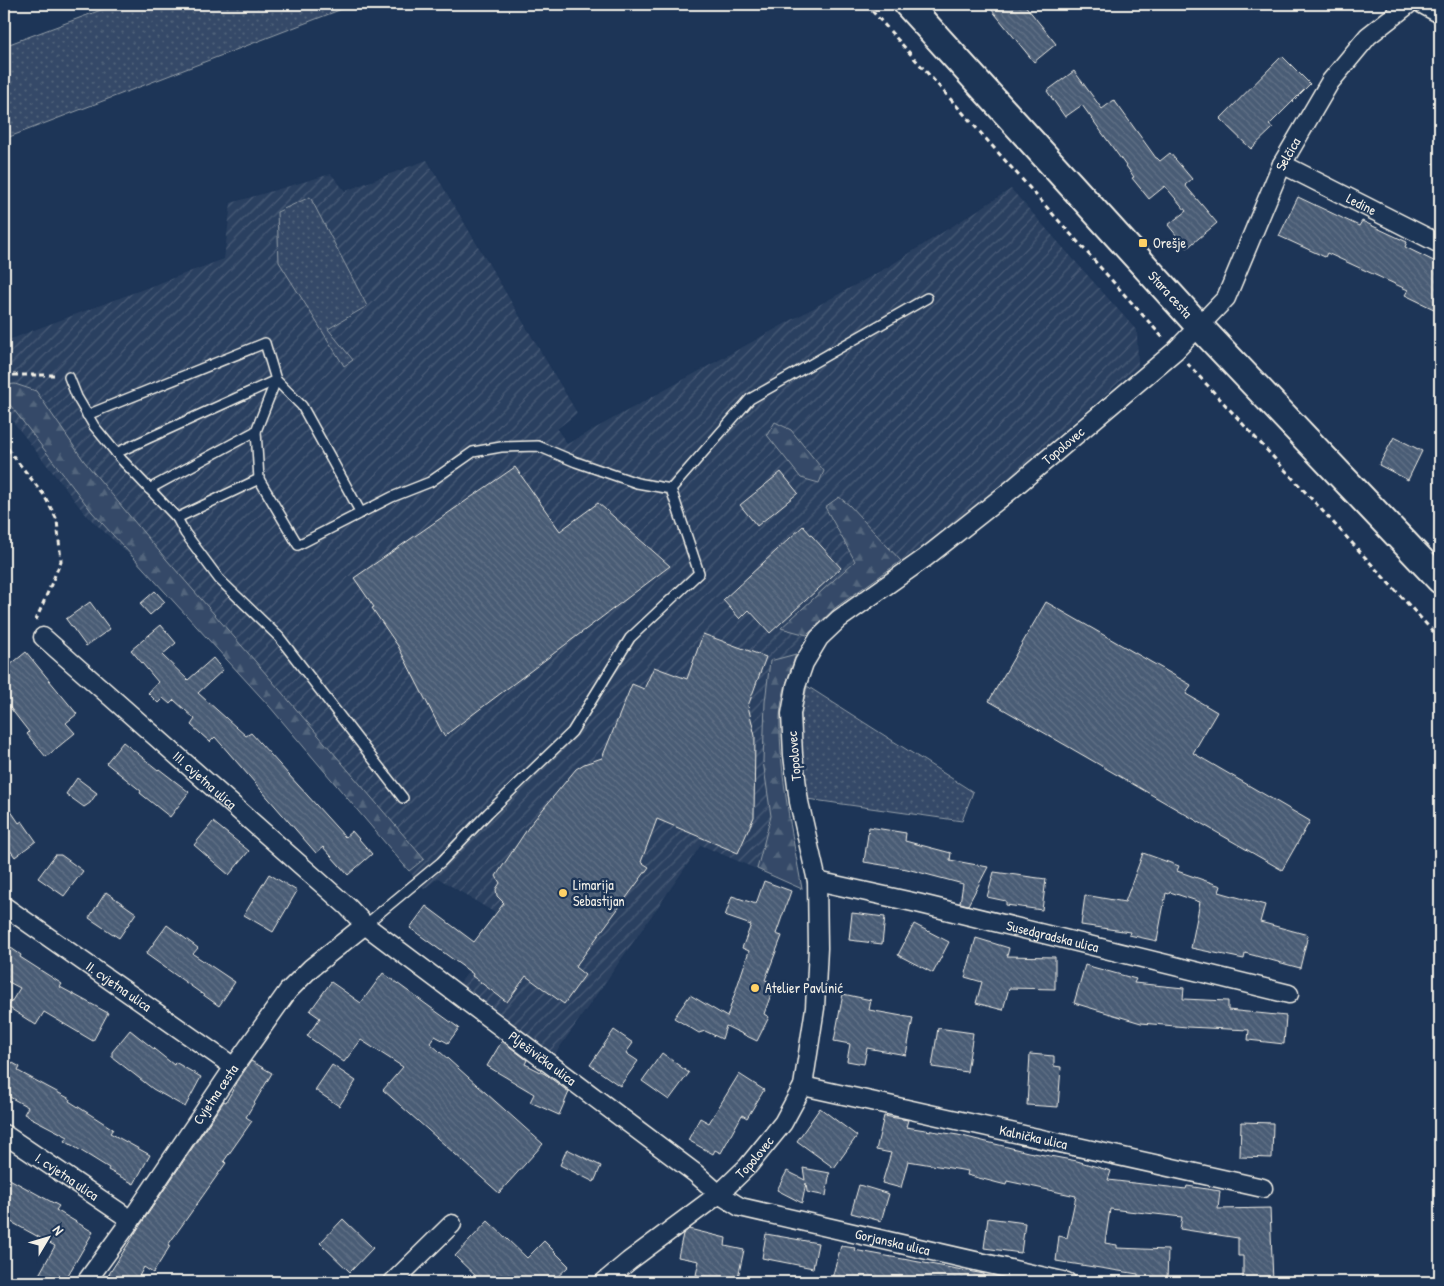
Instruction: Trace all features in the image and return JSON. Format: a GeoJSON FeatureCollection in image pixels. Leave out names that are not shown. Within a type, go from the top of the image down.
{"type":"FeatureCollection","features":[{"type":"Feature","properties":{"kind":"main road","name":"Stara cesta"},"geometry":{"type":"LineString","coordinates":[[907,4],[1199,326],[1440,580]]}},
{"type":"Feature","properties":{"kind":"street","name":"Selčica"},"geometry":{"type":"LineString","coordinates":[[1199,326],[1226,298],[1282,164],[1330,82],[1368,36],[1409,4]]}},
{"type":"Feature","properties":{"kind":"street"},"geometry":{"type":"LineString","coordinates":[[1422,4],[1440,14]]}},
{"type":"Feature","properties":{"kind":"street","name":"Ledine"},"geometry":{"type":"LineString","coordinates":[[1282,164],[1440,244]]}},
{"type":"Feature","properties":{"kind":"street","name":"Topolovec"},"geometry":{"type":"LineString","coordinates":[[604,1282],[719,1194],[748,1166],[783,1123],[803,1086],[815,1008],[818,948],[816,881],[799,802],[792,755],[791,714],[796,686],[804,663],[819,638],[839,619],[926,558],[1011,490],[1175,351],[1199,326]]}},
{"type":"Feature","properties":{"kind":"street","name":"III. cvjetna ulica"},"geometry":{"type":"LineString","coordinates":[[43,637],[348,907],[365,925]]}},
{"type":"Feature","properties":{"kind":"street","name":"Susedgradska ulica"},"geometry":{"type":"LineString","coordinates":[[816,881],[926,905],[1289,994]]}},
{"type":"Feature","properties":{"kind":"street","name":"II. cvjetna ulica"},"geometry":{"type":"LineString","coordinates":[[4,906],[234,1067]]}},
{"type":"Feature","properties":{"kind":"street","name":"Cvjetna cesta"},"geometry":{"type":"LineString","coordinates":[[86,1282],[131,1220],[234,1067],[288,991],[311,968],[365,925]]}},
{"type":"Feature","properties":{"kind":"street","name":"Plješivička ulica"},"geometry":{"type":"LineString","coordinates":[[365,925],[695,1173],[719,1194]]}},
{"type":"Feature","properties":{"kind":"street","name":"Kalnička ulica"},"geometry":{"type":"LineString","coordinates":[[803,1086],[1263,1188]]}},
{"type":"Feature","properties":{"kind":"street","name":"I. cvjetna ulica"},"geometry":{"type":"LineString","coordinates":[[4,1134],[131,1220]]}},
{"type":"Feature","properties":{"kind":"street","name":"Gorjanska ulica"},"geometry":{"type":"LineString","coordinates":[[719,1194],[740,1207],[1067,1282]]}},
{"type":"Feature","properties":{"kind":"street"},"geometry":{"type":"LineString","coordinates":[[393,1282],[452,1224]]}},
{"type":"Feature","properties":{"kind":"lane"},"geometry":{"type":"LineString","coordinates":[[671,490],[750,400],[927,298]]}},
{"type":"Feature","properties":{"kind":"lane"},"geometry":{"type":"LineString","coordinates":[[87,415],[265,343],[276,380],[302,406],[362,513]]}},
{"type":"Feature","properties":{"kind":"lane"},"geometry":{"type":"LineString","coordinates":[[69,376],[94,426],[116,453],[177,518],[185,533],[219,579],[279,637],[403,798]]}},
{"type":"Feature","properties":{"kind":"lane"},"geometry":{"type":"LineString","coordinates":[[276,380],[256,431],[259,479],[298,545],[392,498],[430,482],[474,452],[501,447],[538,446],[576,462],[637,483],[671,490]]}},
{"type":"Feature","properties":{"kind":"lane"},"geometry":{"type":"LineString","coordinates":[[116,453],[276,380]]}},
{"type":"Feature","properties":{"kind":"lane"},"geometry":{"type":"LineString","coordinates":[[149,489],[256,431]]}},
{"type":"Feature","properties":{"kind":"lane"},"geometry":{"type":"LineString","coordinates":[[177,518],[259,479]]}},
{"type":"Feature","properties":{"kind":"lane"},"geometry":{"type":"LineString","coordinates":[[365,925],[441,862],[488,813],[572,732],[630,638],[699,573],[671,490]]}},
{"type":"Feature","properties":{"kind":"path"},"geometry":{"type":"LineString","coordinates":[[866,4],[1175,351],[1440,639]]}},
{"type":"Feature","properties":{"kind":"path"},"geometry":{"type":"LineString","coordinates":[[4,375],[47,374],[69,376]]}},
{"type":"Feature","properties":{"kind":"path"},"geometry":{"type":"LineString","coordinates":[[4,440],[10,452],[44,495],[57,520],[61,561],[36,623],[43,637]]}},
{"type":"Feature","properties":{"kind":"shaded area","name":"Limarija Sebastijan"},"geometry":{"type":"Polygon","coordinates":[[[427,160],[577,413],[557,429],[567,444],[888,267],[1011,189],[1137,331],[1138,366],[1003,483],[931,540],[835,608],[807,635],[796,654],[786,683],[780,716],[782,760],[787,802],[802,889],[701,845],[555,1054],[460,983],[505,919],[438,878],[424,889],[270,707],[133,558],[86,515],[4,410],[4,342],[224,259],[231,203],[331,174],[345,191],[427,160]]]}},
{"type":"Feature","properties":{"kind":"green space"},"geometry":{"type":"Polygon","coordinates":[[[117,4],[355,4],[4,139],[4,46],[117,4]]]}},
{"type":"Feature","properties":{"kind":"green space"},"geometry":{"type":"Polygon","coordinates":[[[310,197],[367,306],[328,329],[353,360],[344,366],[279,262],[277,212],[310,197]]]}},
{"type":"Feature","properties":{"kind":"green space"},"geometry":{"type":"Polygon","coordinates":[[[15,384],[36,391],[84,461],[424,859],[409,871],[270,707],[92,512],[4,397],[4,385],[15,384]]]}},
{"type":"Feature","properties":{"kind":"green space"},"geometry":{"type":"Polygon","coordinates":[[[775,422],[791,430],[824,471],[819,483],[801,478],[767,435],[775,422]]]}},
{"type":"Feature","properties":{"kind":"green space"},"geometry":{"type":"Polygon","coordinates":[[[839,497],[849,505],[901,561],[835,608],[807,635],[781,628],[855,561],[825,507],[839,497]]]}},
{"type":"Feature","properties":{"kind":"green space"},"geometry":{"type":"Polygon","coordinates":[[[796,654],[782,701],[780,738],[787,803],[802,889],[757,869],[771,816],[763,761],[765,702],[770,661],[796,654]]]}},
{"type":"Feature","properties":{"kind":"green space"},"geometry":{"type":"Polygon","coordinates":[[[807,686],[973,792],[962,821],[807,799],[801,753],[801,714],[807,686]]]}},
{"type":"Feature","properties":{"kind":"building"},"geometry":{"type":"Polygon","coordinates":[[[987,4],[1024,4],[1056,44],[1034,62],[987,4]]]}},
{"type":"Feature","properties":{"kind":"building"},"geometry":{"type":"Polygon","coordinates":[[[1282,56],[1310,84],[1269,125],[1273,128],[1251,149],[1220,119],[1282,56]]]}},
{"type":"Feature","properties":{"kind":"building"},"geometry":{"type":"Polygon","coordinates":[[[1074,71],[1102,109],[1114,100],[1156,158],[1160,161],[1170,153],[1192,179],[1185,185],[1217,223],[1187,248],[1168,225],[1186,211],[1165,186],[1149,199],[1132,178],[1134,177],[1082,105],[1065,117],[1047,91],[1074,71]]]}},
{"type":"Feature","properties":{"kind":"building"},"geometry":{"type":"Polygon","coordinates":[[[1298,197],[1359,226],[1362,221],[1407,242],[1405,247],[1440,264],[1440,312],[1405,295],[1408,290],[1327,253],[1325,257],[1279,236],[1298,197]]]}},
{"type":"Feature","properties":{"kind":"building"},"geometry":{"type":"Polygon","coordinates":[[[1394,437],[1422,451],[1408,480],[1379,465],[1394,437]]]}},
{"type":"Feature","properties":{"kind":"building"},"geometry":{"type":"Polygon","coordinates":[[[515,467],[560,531],[598,503],[670,566],[444,736],[398,646],[354,578],[515,467]]]}},
{"type":"Feature","properties":{"kind":"building"},"geometry":{"type":"Polygon","coordinates":[[[781,472],[798,493],[757,526],[740,505],[781,472]]]}},
{"type":"Feature","properties":{"kind":"building"},"geometry":{"type":"Polygon","coordinates":[[[803,526],[841,568],[770,633],[749,610],[740,619],[723,600],[803,526]]]}},
{"type":"Feature","properties":{"kind":"building"},"geometry":{"type":"Polygon","coordinates":[[[155,591],[165,602],[150,615],[140,604],[155,591]]]}},
{"type":"Feature","properties":{"kind":"building"},"geometry":{"type":"Polygon","coordinates":[[[90,602],[110,629],[86,646],[66,619],[90,602]]]}},
{"type":"Feature","properties":{"kind":"building"},"geometry":{"type":"Polygon","coordinates":[[[1046,602],[1191,685],[1186,694],[1217,712],[1193,753],[1310,821],[1282,870],[989,701],[1046,602]]]}},
{"type":"Feature","properties":{"kind":"building"},"geometry":{"type":"Polygon","coordinates":[[[161,625],[176,643],[162,655],[188,680],[213,658],[223,670],[198,693],[246,736],[251,733],[345,837],[352,831],[372,854],[348,875],[323,847],[316,853],[215,737],[210,742],[191,725],[195,719],[174,700],[170,704],[163,698],[158,703],[148,693],[158,682],[131,650],[161,625]]]}},
{"type":"Feature","properties":{"kind":"building"},"geometry":{"type":"Polygon","coordinates":[[[703,634],[766,657],[748,706],[755,736],[754,817],[738,853],[657,819],[641,862],[649,867],[575,967],[585,975],[564,1004],[526,976],[507,1002],[472,976],[473,974],[410,928],[426,906],[474,942],[504,903],[497,896],[496,889],[500,883],[496,876],[530,825],[576,769],[602,758],[632,684],[644,689],[654,667],[687,679],[703,634]]]}},
{"type":"Feature","properties":{"kind":"building"},"geometry":{"type":"Polygon","coordinates":[[[26,652],[77,714],[66,723],[75,733],[46,757],[27,734],[29,732],[4,700],[4,670],[26,652]]]}},
{"type":"Feature","properties":{"kind":"building"},"geometry":{"type":"Polygon","coordinates":[[[123,742],[189,792],[170,817],[106,763],[123,742]]]}},
{"type":"Feature","properties":{"kind":"building"},"geometry":{"type":"Polygon","coordinates":[[[77,778],[97,793],[90,803],[84,807],[66,794],[77,778]]]}},
{"type":"Feature","properties":{"kind":"building"},"geometry":{"type":"Polygon","coordinates":[[[4,801],[19,823],[22,821],[36,841],[15,857],[4,842],[4,801]]]}},
{"type":"Feature","properties":{"kind":"building"},"geometry":{"type":"Polygon","coordinates":[[[213,822],[249,851],[229,875],[194,845],[213,822]]]}},
{"type":"Feature","properties":{"kind":"building"},"geometry":{"type":"Polygon","coordinates":[[[869,827],[906,833],[905,841],[951,853],[950,860],[988,867],[968,905],[960,903],[963,884],[907,869],[864,862],[869,827]]]}},
{"type":"Feature","properties":{"kind":"building"},"geometry":{"type":"Polygon","coordinates":[[[1143,853],[1179,866],[1177,871],[1221,886],[1219,892],[1265,905],[1260,922],[1308,935],[1300,968],[1245,953],[1244,959],[1191,948],[1200,902],[1170,892],[1169,894],[1166,893],[1157,941],[1129,935],[1130,932],[1081,925],[1085,895],[1125,902],[1143,853]]]}},
{"type":"Feature","properties":{"kind":"building"},"geometry":{"type":"Polygon","coordinates":[[[55,855],[61,855],[83,871],[64,896],[38,878],[55,855]]]}},
{"type":"Feature","properties":{"kind":"building"},"geometry":{"type":"Polygon","coordinates":[[[994,872],[1046,879],[1042,910],[1006,905],[1006,901],[987,897],[994,872]]]}},
{"type":"Feature","properties":{"kind":"building"},"geometry":{"type":"Polygon","coordinates":[[[269,874],[297,891],[273,932],[244,915],[269,874]]]}},
{"type":"Feature","properties":{"kind":"building"},"geometry":{"type":"Polygon","coordinates":[[[764,881],[791,891],[776,934],[782,936],[765,980],[775,983],[764,1014],[769,1017],[757,1041],[726,1026],[722,1039],[705,1031],[699,1033],[674,1018],[690,995],[727,1017],[749,951],[742,948],[751,925],[725,916],[732,896],[756,904],[764,881]]]}},
{"type":"Feature","properties":{"kind":"building"},"geometry":{"type":"Polygon","coordinates":[[[106,892],[136,913],[119,938],[89,918],[106,892]]]}},
{"type":"Feature","properties":{"kind":"building"},"geometry":{"type":"Polygon","coordinates":[[[852,913],[885,917],[882,944],[849,940],[852,913]]]}},
{"type":"Feature","properties":{"kind":"building"},"geometry":{"type":"Polygon","coordinates":[[[914,924],[949,942],[933,973],[898,955],[914,924]]]}},
{"type":"Feature","properties":{"kind":"building"},"geometry":{"type":"Polygon","coordinates":[[[167,925],[198,948],[193,954],[235,982],[219,1006],[146,954],[167,925]]]}},
{"type":"Feature","properties":{"kind":"building"},"geometry":{"type":"Polygon","coordinates":[[[976,938],[1009,948],[1007,956],[1055,957],[1055,989],[1009,988],[1003,1010],[976,1003],[982,982],[965,977],[976,938]]]}},
{"type":"Feature","properties":{"kind":"building"},"geometry":{"type":"Polygon","coordinates":[[[4,943],[21,955],[20,957],[62,984],[60,987],[108,1013],[93,1041],[44,1012],[36,1025],[8,1007],[20,988],[5,980],[4,982],[4,943]]]}},
{"type":"Feature","properties":{"kind":"building"},"geometry":{"type":"Polygon","coordinates":[[[1085,965],[1136,979],[1134,983],[1184,988],[1183,999],[1228,1001],[1228,1010],[1286,1016],[1284,1044],[1248,1040],[1249,1030],[1141,1023],[1074,1003],[1085,965]]]}},
{"type":"Feature","properties":{"kind":"building"},"geometry":{"type":"Polygon","coordinates":[[[383,973],[459,1028],[448,1043],[435,1036],[430,1043],[543,1144],[499,1193],[383,1090],[403,1067],[361,1040],[344,1062],[307,1036],[320,1018],[310,1011],[331,982],[361,1003],[383,973]]]}},
{"type":"Feature","properties":{"kind":"building"},"geometry":{"type":"Polygon","coordinates":[[[843,994],[871,1000],[869,1010],[913,1018],[906,1055],[867,1048],[864,1064],[847,1061],[850,1044],[834,1041],[843,994]]]}},
{"type":"Feature","properties":{"kind":"building"},"geometry":{"type":"Polygon","coordinates":[[[938,1028],[973,1033],[967,1072],[932,1067],[938,1028]]]}},
{"type":"Feature","properties":{"kind":"building"},"geometry":{"type":"Polygon","coordinates":[[[130,1030],[174,1065],[175,1062],[201,1077],[185,1107],[153,1089],[112,1057],[112,1052],[130,1030]]]}},
{"type":"Feature","properties":{"kind":"building"},"geometry":{"type":"Polygon","coordinates":[[[614,1030],[633,1043],[626,1053],[638,1061],[620,1086],[590,1065],[614,1030]]]}},
{"type":"Feature","properties":{"kind":"building"},"geometry":{"type":"Polygon","coordinates":[[[502,1041],[527,1060],[525,1064],[545,1074],[569,1092],[559,1115],[530,1102],[534,1094],[487,1066],[502,1041]]]}},
{"type":"Feature","properties":{"kind":"building"},"geometry":{"type":"Polygon","coordinates":[[[662,1053],[689,1073],[669,1100],[642,1081],[662,1053]]]}},
{"type":"Feature","properties":{"kind":"building"},"geometry":{"type":"Polygon","coordinates":[[[1030,1054],[1054,1056],[1054,1066],[1061,1067],[1058,1107],[1027,1105],[1030,1054]]]}},
{"type":"Feature","properties":{"kind":"building"},"geometry":{"type":"Polygon","coordinates":[[[4,1058],[20,1067],[18,1071],[70,1099],[69,1101],[113,1129],[110,1133],[150,1155],[134,1184],[108,1170],[109,1168],[65,1141],[68,1137],[24,1114],[28,1107],[6,1095],[4,1099],[4,1058]]]}},
{"type":"Feature","properties":{"kind":"building"},"geometry":{"type":"Polygon","coordinates":[[[251,1061],[272,1073],[246,1117],[252,1121],[224,1161],[226,1163],[168,1245],[170,1246],[153,1273],[144,1267],[136,1282],[104,1282],[224,1101],[226,1102],[251,1061]]]}},
{"type":"Feature","properties":{"kind":"building"},"geometry":{"type":"Polygon","coordinates":[[[332,1065],[356,1081],[339,1106],[315,1090],[332,1065]]]}},
{"type":"Feature","properties":{"kind":"building"},"geometry":{"type":"Polygon","coordinates":[[[739,1074],[764,1090],[747,1118],[742,1115],[721,1153],[715,1150],[713,1154],[688,1140],[700,1118],[709,1123],[739,1074]]]}},
{"type":"Feature","properties":{"kind":"building"},"geometry":{"type":"Polygon","coordinates":[[[820,1108],[857,1136],[834,1168],[797,1141],[820,1108]]]}},
{"type":"Feature","properties":{"kind":"building"},"geometry":{"type":"Polygon","coordinates":[[[884,1116],[908,1120],[906,1127],[958,1135],[1028,1152],[1077,1161],[1111,1171],[1108,1180],[1186,1189],[1187,1186],[1220,1191],[1218,1209],[1270,1208],[1273,1282],[1243,1282],[1243,1256],[1238,1256],[1238,1238],[1180,1229],[1182,1217],[1110,1209],[1105,1243],[1117,1245],[1117,1248],[1168,1250],[1167,1281],[1138,1280],[1138,1274],[1056,1261],[1059,1236],[1067,1238],[1076,1196],[1007,1181],[1006,1185],[967,1175],[968,1171],[908,1161],[901,1188],[882,1183],[891,1153],[876,1150],[884,1116]]]}},
{"type":"Feature","properties":{"kind":"building"},"geometry":{"type":"Polygon","coordinates":[[[1241,1122],[1273,1123],[1272,1158],[1240,1157],[1241,1122]]]}},
{"type":"Feature","properties":{"kind":"building"},"geometry":{"type":"Polygon","coordinates":[[[567,1149],[601,1166],[594,1182],[560,1165],[567,1149]]]}},
{"type":"Feature","properties":{"kind":"building"},"geometry":{"type":"Polygon","coordinates":[[[803,1168],[830,1173],[826,1196],[807,1192],[806,1183],[802,1203],[777,1190],[787,1171],[805,1180],[803,1168]]]}},
{"type":"Feature","properties":{"kind":"building"},"geometry":{"type":"Polygon","coordinates":[[[4,1176],[59,1206],[56,1210],[93,1232],[64,1282],[35,1282],[55,1246],[4,1218],[4,1176]]]}},
{"type":"Feature","properties":{"kind":"building"},"geometry":{"type":"Polygon","coordinates":[[[859,1185],[889,1194],[881,1221],[851,1213],[859,1185]]]}},
{"type":"Feature","properties":{"kind":"building"},"geometry":{"type":"Polygon","coordinates":[[[988,1218],[1025,1223],[1021,1253],[984,1248],[988,1218]]]}},
{"type":"Feature","properties":{"kind":"building"},"geometry":{"type":"Polygon","coordinates":[[[343,1219],[373,1248],[350,1272],[320,1243],[343,1219]]]}},
{"type":"Feature","properties":{"kind":"building"},"geometry":{"type":"Polygon","coordinates":[[[488,1221],[527,1258],[544,1241],[569,1266],[552,1282],[482,1282],[455,1256],[488,1221]]]}},
{"type":"Feature","properties":{"kind":"building"},"geometry":{"type":"Polygon","coordinates":[[[689,1229],[726,1238],[725,1246],[744,1250],[737,1282],[727,1282],[696,1275],[699,1261],[678,1257],[683,1234],[689,1229]]]}},
{"type":"Feature","properties":{"kind":"building"},"geometry":{"type":"Polygon","coordinates":[[[766,1234],[818,1243],[813,1268],[762,1258],[766,1234]]]}},
{"type":"Feature","properties":{"kind":"building"},"geometry":{"type":"Polygon","coordinates":[[[841,1246],[984,1274],[983,1282],[861,1282],[832,1278],[841,1246]]]}},
{"type":"Feature","properties":{"kind":"place","name":"Orešje"},"geometry":{"type":"Point","coordinates":[1143,243]}},
{"type":"Feature","properties":{"kind":"place","name":"Limarija Sebastijan"},"geometry":{"type":"Point","coordinates":[563,893]}},
{"type":"Feature","properties":{"kind":"place","name":"Atelier Pavlinić"},"geometry":{"type":"Point","coordinates":[755,988]}}]}
